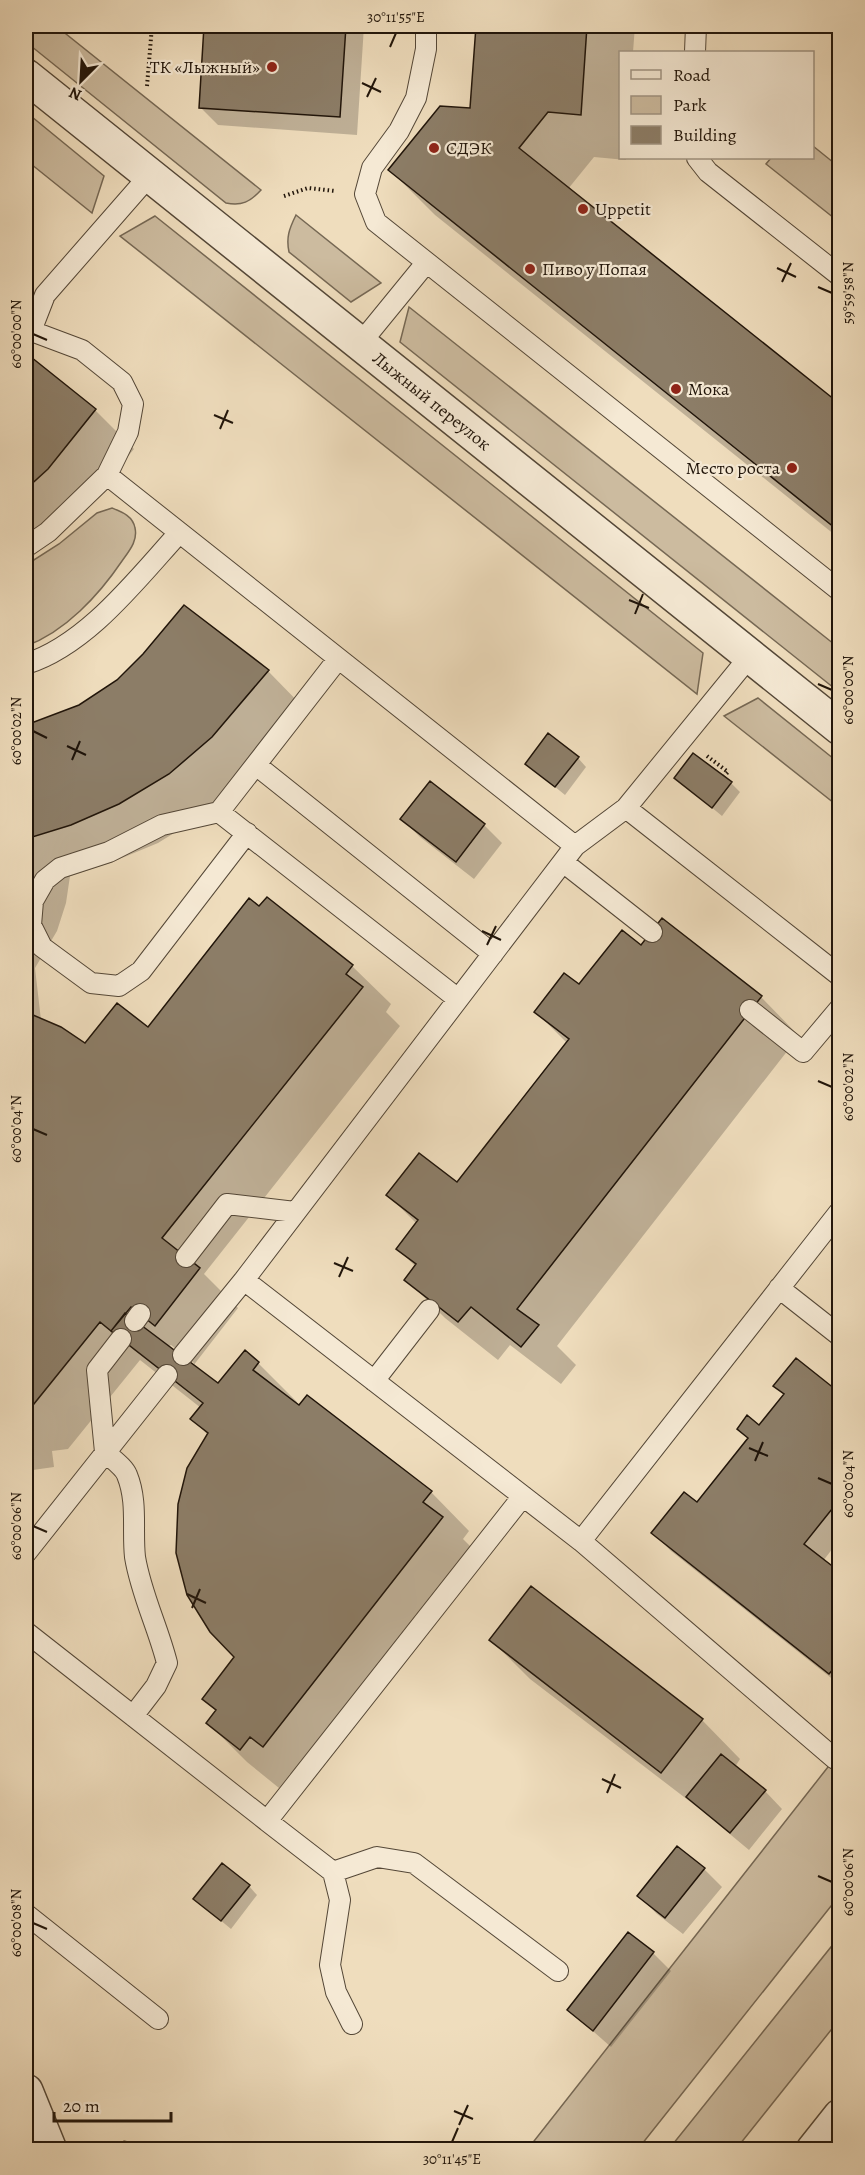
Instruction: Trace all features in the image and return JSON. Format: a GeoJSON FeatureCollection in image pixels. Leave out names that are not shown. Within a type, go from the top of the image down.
{"type":"FeatureCollection","features":[{"type":"Feature","properties":{"kind":"street","name":"Лыжный переулок"},"geometry":{"type":"LineString","coordinates":[[26,76],[840,728]]}},
{"type":"Feature","properties":{"kind":"street"},"geometry":{"type":"LineString","coordinates":[[26,2091],[50,2150]]}},
{"type":"Feature","properties":{"kind":"street"},"geometry":{"type":"LineString","coordinates":[[813,2150],[840,2116]]}},
{"type":"Feature","properties":{"kind":"lane"},"geometry":{"type":"LineString","coordinates":[[426,26],[426,49],[416,98],[399,131],[372,168],[365,194],[376,222],[840,591]]}},
{"type":"Feature","properties":{"kind":"lane"},"geometry":{"type":"LineString","coordinates":[[695,51],[696,26]]}},
{"type":"Feature","properties":{"kind":"lane"},"geometry":{"type":"LineString","coordinates":[[698,159],[708,171],[840,276]]}},
{"type":"Feature","properties":{"kind":"lane"},"geometry":{"type":"LineString","coordinates":[[26,547],[48,532],[107,475],[128,432],[133,404],[122,382],[82,350],[28,330],[45,295],[149,176]]}},
{"type":"Feature","properties":{"kind":"lane"},"geometry":{"type":"LineString","coordinates":[[359,345],[426,262]]}},
{"type":"Feature","properties":{"kind":"lane"},"geometry":{"type":"LineString","coordinates":[[107,475],[338,659],[569,854],[652,932]]}},
{"type":"Feature","properties":{"kind":"lane"},"geometry":{"type":"LineString","coordinates":[[26,664],[43,658],[87,628],[121,596],[179,533]]}},
{"type":"Feature","properties":{"kind":"lane"},"geometry":{"type":"LineString","coordinates":[[183,1355],[244,1280],[569,854],[626,808],[750,656]]}},
{"type":"Feature","properties":{"kind":"lane"},"geometry":{"type":"LineString","coordinates":[[247,833],[141,971],[119,986],[91,983],[42,947],[31,925],[33,901],[45,880],[60,868],[109,852],[162,825],[219,812],[338,659]]}},
{"type":"Feature","properties":{"kind":"lane"},"geometry":{"type":"LineString","coordinates":[[256,765],[493,954]]}},
{"type":"Feature","properties":{"kind":"lane"},"geometry":{"type":"LineString","coordinates":[[626,808],[840,976]]}},
{"type":"Feature","properties":{"kind":"lane"},"geometry":{"type":"LineString","coordinates":[[219,812],[458,999]]}},
{"type":"Feature","properties":{"kind":"lane"},"geometry":{"type":"LineString","coordinates":[[750,1010],[803,1052],[840,1008]]}},
{"type":"Feature","properties":{"kind":"lane"},"geometry":{"type":"LineString","coordinates":[[186,1257],[227,1204],[295,1212]]}},
{"type":"Feature","properties":{"kind":"lane"},"geometry":{"type":"LineString","coordinates":[[581,1541],[840,1211]]}},
{"type":"Feature","properties":{"kind":"lane"},"geometry":{"type":"LineString","coordinates":[[244,1280],[581,1541],[835,1759]]}},
{"type":"Feature","properties":{"kind":"lane"},"geometry":{"type":"LineString","coordinates":[[779,1288],[840,1336]]}},
{"type":"Feature","properties":{"kind":"lane"},"geometry":{"type":"LineString","coordinates":[[374,1381],[429,1310]]}},
{"type":"Feature","properties":{"kind":"lane"},"geometry":{"type":"LineString","coordinates":[[121,1339],[97,1370],[105,1452],[127,1473],[134,1504],[135,1556],[145,1601],[161,1638],[167,1663],[156,1686],[134,1716]]}},
{"type":"Feature","properties":{"kind":"lane"},"geometry":{"type":"LineString","coordinates":[[27,1547],[167,1375]]}},
{"type":"Feature","properties":{"kind":"lane"},"geometry":{"type":"LineString","coordinates":[[267,1821],[523,1496]]}},
{"type":"Feature","properties":{"kind":"lane"},"geometry":{"type":"LineString","coordinates":[[26,1632],[333,1872],[340,1900],[330,1965],[336,1992],[352,2024]]}},
{"type":"Feature","properties":{"kind":"lane"},"geometry":{"type":"LineString","coordinates":[[333,1872],[377,1857],[414,1863],[558,1971]]}},
{"type":"Feature","properties":{"kind":"lane"},"geometry":{"type":"LineString","coordinates":[[26,1914],[158,2019]]}},
{"type":"Feature","properties":{"kind":"path"},"geometry":{"type":"LineString","coordinates":[[147,86],[152,26]]}},
{"type":"Feature","properties":{"kind":"path"},"geometry":{"type":"LineString","coordinates":[[284,196],[308,188],[365,194]]}},
{"type":"Feature","properties":{"kind":"green space"},"geometry":{"type":"Polygon","coordinates":[[[26,26],[56,26],[261,190],[245,202],[226,203],[26,42],[26,26]]]}},
{"type":"Feature","properties":{"kind":"green space"},"geometry":{"type":"Polygon","coordinates":[[[26,112],[104,176],[92,213],[26,160],[26,112]]]}},
{"type":"Feature","properties":{"kind":"green space"},"geometry":{"type":"Polygon","coordinates":[[[814,147],[839,167],[839,222],[766,164],[770,159],[814,159],[814,147]]]}},
{"type":"Feature","properties":{"kind":"green space"},"geometry":{"type":"Polygon","coordinates":[[[296,215],[381,283],[351,302],[289,252],[289,234],[296,215]]]}},
{"type":"Feature","properties":{"kind":"green space"},"geometry":{"type":"Polygon","coordinates":[[[155,216],[703,653],[697,694],[120,236],[155,216]]]}},
{"type":"Feature","properties":{"kind":"green space"},"geometry":{"type":"Polygon","coordinates":[[[409,307],[839,648],[839,692],[400,342],[409,307]]]}},
{"type":"Feature","properties":{"kind":"green space"},"geometry":{"type":"Polygon","coordinates":[[[112,508],[127,515],[134,524],[136,533],[130,550],[103,587],[80,611],[54,632],[26,646],[26,565],[59,544],[97,513],[112,508]]]}},
{"type":"Feature","properties":{"kind":"green space"},"geometry":{"type":"Polygon","coordinates":[[[758,698],[839,763],[839,807],[724,716],[758,698]]]}},
{"type":"Feature","properties":{"kind":"green space"},"geometry":{"type":"Polygon","coordinates":[[[839,1753],[839,1896],[638,2149],[527,2150],[839,1753]]]}},
{"type":"Feature","properties":{"kind":"green space"},"geometry":{"type":"Polygon","coordinates":[[[839,1937],[839,2020],[736,2149],[669,2149],[839,1937]]]}},
{"type":"Feature","properties":{"kind":"green space"},"geometry":{"type":"Polygon","coordinates":[[[124,2141],[135,2144],[142,2149],[114,2149],[124,2141]]]}},
{"type":"Feature","properties":{"kind":"building","name":"ТК «Лыжный»"},"geometry":{"type":"Polygon","coordinates":[[[204,26],[346,26],[340,117],[199,108],[204,26]]]}},
{"type":"Feature","properties":{"kind":"building"},"geometry":{"type":"Polygon","coordinates":[[[476,26],[587,26],[581,115],[548,112],[519,148],[840,404],[840,532],[388,170],[440,106],[470,108],[476,26]]]}},
{"type":"Feature","properties":{"kind":"building"},"geometry":{"type":"Polygon","coordinates":[[[31,357],[96,409],[48,469],[26,489],[26,363],[31,357]]]}},
{"type":"Feature","properties":{"kind":"building"},"geometry":{"type":"Polygon","coordinates":[[[184,605],[269,670],[212,737],[169,774],[119,804],[71,825],[32,837],[26,872],[26,725],[79,705],[117,680],[143,654],[184,605]]]}},
{"type":"Feature","properties":{"kind":"building"},"geometry":{"type":"Polygon","coordinates":[[[548,733],[579,757],[555,787],[525,764],[548,733]]]}},
{"type":"Feature","properties":{"kind":"building"},"geometry":{"type":"Polygon","coordinates":[[[693,753],[732,782],[712,808],[674,778],[693,753]]]}},
{"type":"Feature","properties":{"kind":"building"},"geometry":{"type":"Polygon","coordinates":[[[430,781],[485,824],[456,862],[400,819],[430,781]]]}},
{"type":"Feature","properties":{"kind":"building"},"geometry":{"type":"Polygon","coordinates":[[[267,897],[353,965],[346,974],[363,987],[162,1238],[200,1268],[155,1326],[131,1307],[111,1331],[100,1322],[26,1411],[26,1012],[61,1027],[85,1043],[117,1003],[148,1027],[249,898],[259,906],[267,897]]]}},
{"type":"Feature","properties":{"kind":"building"},"geometry":{"type":"Polygon","coordinates":[[[662,918],[762,996],[517,1309],[539,1325],[521,1347],[471,1307],[458,1322],[404,1280],[416,1264],[396,1249],[418,1220],[386,1195],[419,1153],[457,1182],[569,1039],[534,1012],[564,973],[579,984],[622,930],[641,945],[662,918]]]}},
{"type":"Feature","properties":{"kind":"building"},"geometry":{"type":"Polygon","coordinates":[[[125,1313],[218,1383],[245,1350],[259,1362],[253,1370],[299,1405],[307,1395],[432,1491],[423,1502],[443,1517],[263,1747],[250,1737],[240,1750],[206,1723],[216,1710],[202,1699],[234,1657],[210,1632],[187,1595],[176,1553],[178,1504],[187,1468],[208,1433],[190,1419],[203,1403],[111,1331],[125,1313]]]}},
{"type":"Feature","properties":{"kind":"building"},"geometry":{"type":"Polygon","coordinates":[[[796,1358],[840,1393],[840,1499],[804,1544],[840,1572],[840,1661],[829,1674],[651,1533],[684,1492],[697,1502],[748,1438],[737,1429],[747,1415],[759,1425],[784,1394],[773,1386],[796,1358]]]}},
{"type":"Feature","properties":{"kind":"building"},"geometry":{"type":"Polygon","coordinates":[[[531,1586],[703,1719],[661,1773],[489,1640],[531,1586]]]}},
{"type":"Feature","properties":{"kind":"building"},"geometry":{"type":"Polygon","coordinates":[[[721,1754],[766,1790],[730,1833],[686,1797],[721,1754]]]}},
{"type":"Feature","properties":{"kind":"building"},"geometry":{"type":"Polygon","coordinates":[[[677,1846],[705,1868],[665,1918],[637,1896],[677,1846]]]}},
{"type":"Feature","properties":{"kind":"building"},"geometry":{"type":"Polygon","coordinates":[[[222,1863],[250,1885],[221,1921],[193,1899],[222,1863]]]}},
{"type":"Feature","properties":{"kind":"building"},"geometry":{"type":"Polygon","coordinates":[[[628,1932],[654,1952],[593,2031],[567,2010],[628,1932]]]}},
{"type":"Feature","properties":{"kind":"place","name":"ТК «Лыжный»"},"geometry":{"type":"Point","coordinates":[272,67]}},
{"type":"Feature","properties":{"kind":"place","name":"СДЭК"},"geometry":{"type":"Point","coordinates":[434,148]}},
{"type":"Feature","properties":{"kind":"place","name":"Uppetit"},"geometry":{"type":"Point","coordinates":[583,209]}},
{"type":"Feature","properties":{"kind":"place","name":"Пиво у Попая"},"geometry":{"type":"Point","coordinates":[530,269]}},
{"type":"Feature","properties":{"kind":"place","name":"Мока"},"geometry":{"type":"Point","coordinates":[676,389]}},
{"type":"Feature","properties":{"kind":"place","name":"Место роста"},"geometry":{"type":"Point","coordinates":[792,468]}}]}
